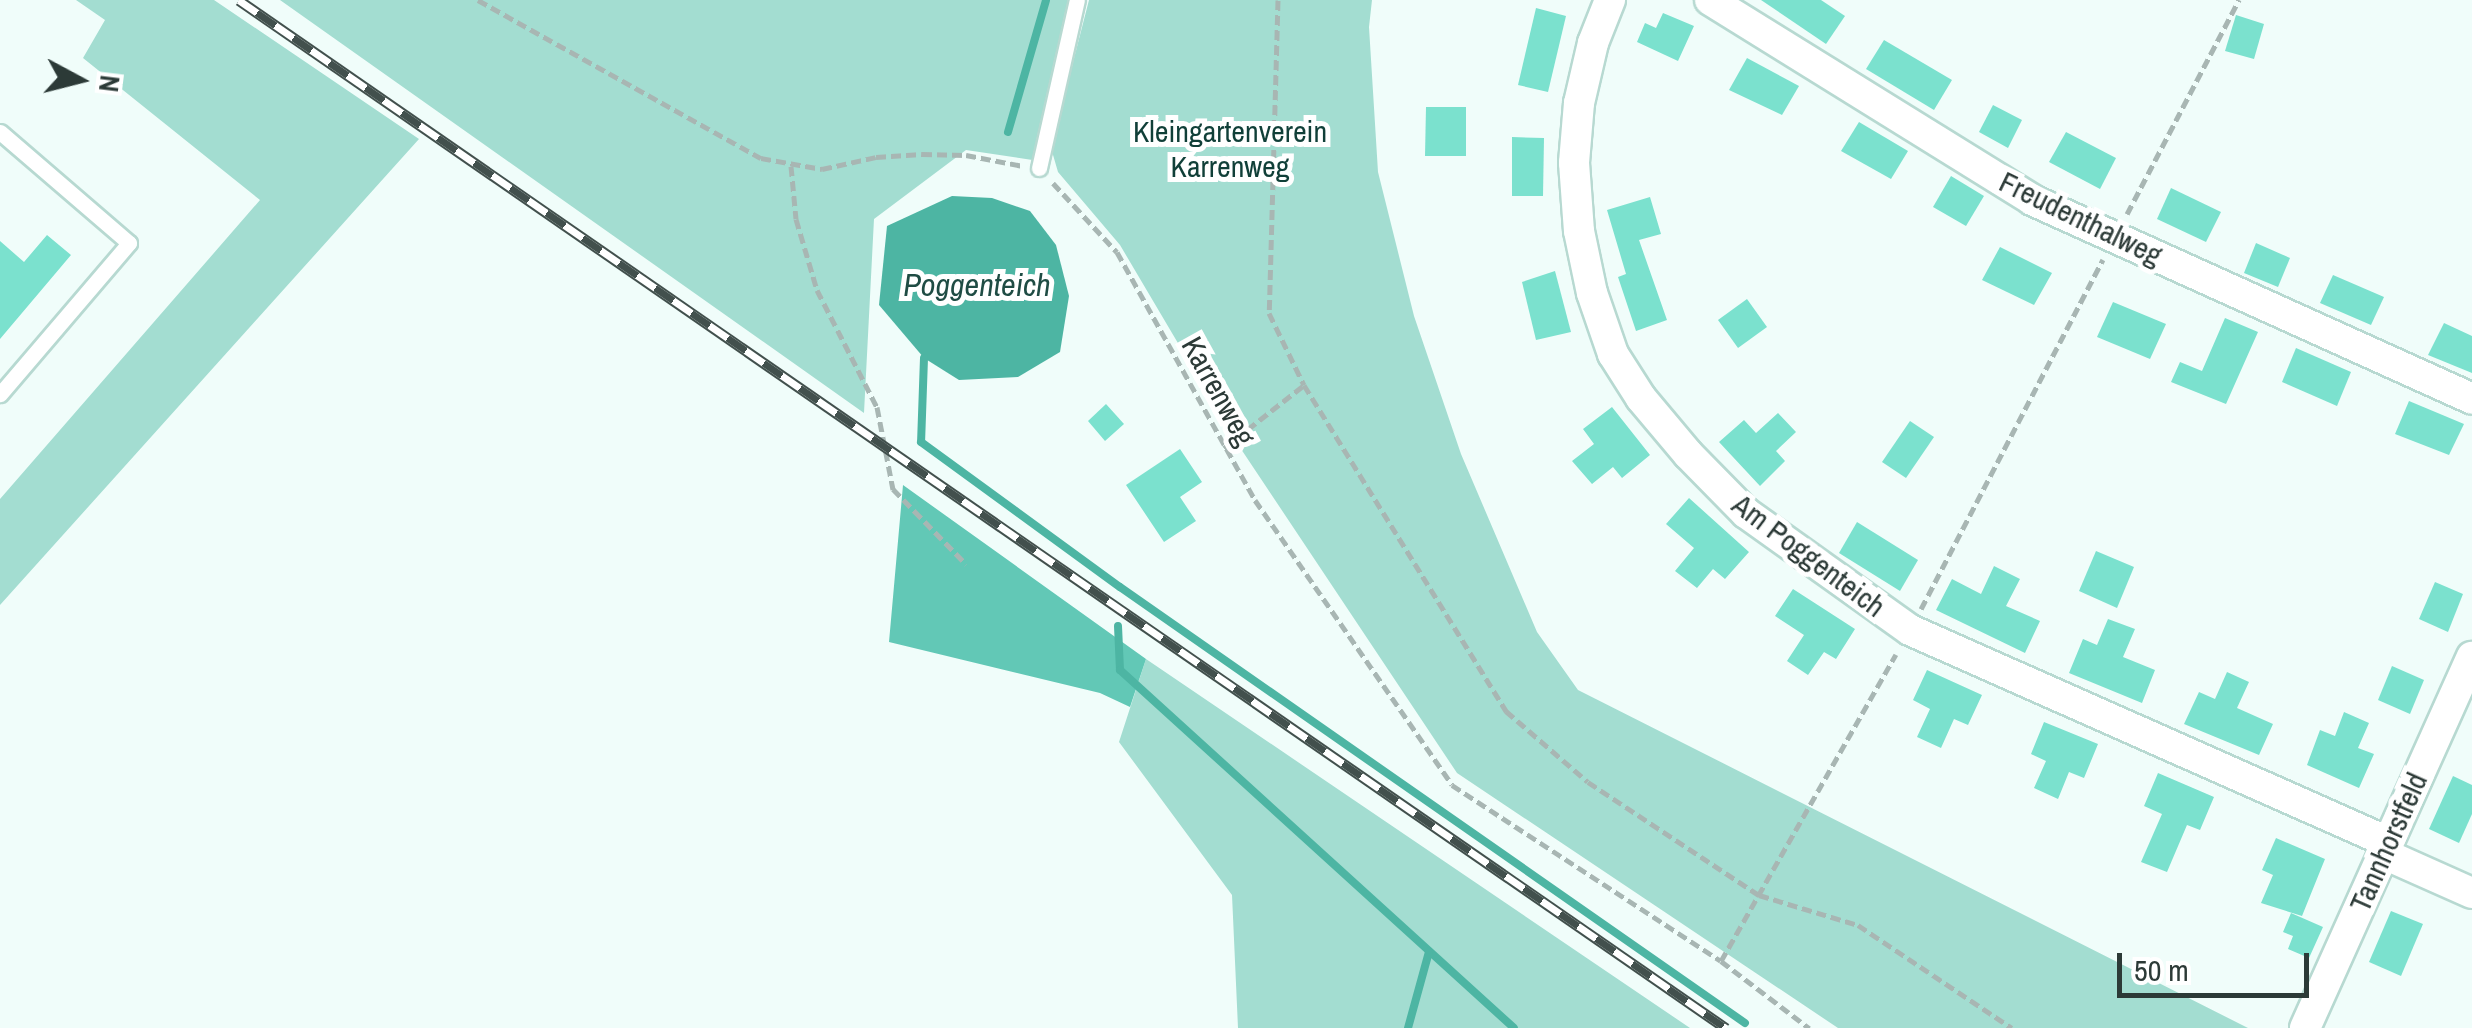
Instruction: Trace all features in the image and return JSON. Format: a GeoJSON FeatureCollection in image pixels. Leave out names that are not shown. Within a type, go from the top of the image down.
{"type":"FeatureCollection","features":[{"type":"Feature","properties":{"kind":"street","name":"Am Poggenteich"},"geometry":{"type":"LineString","coordinates":[[1610,0],[1583,88],[1574,162],[1586,262],[1613,354],[1641,398],[1746,513],[1910,630],[2385,848],[2472,893]]}},
{"type":"Feature","properties":{"kind":"street","name":"Freudenthalweg"},"geometry":{"type":"LineString","coordinates":[[1710,0],[2032,200],[2472,399]]}},
{"type":"Feature","properties":{"kind":"street","name":"Tannhorstfeld"},"geometry":{"type":"LineString","coordinates":[[2305,1028],[2472,657]]}},
{"type":"Feature","properties":{"kind":"lane"},"geometry":{"type":"LineString","coordinates":[[1039,168],[1077,0]]}},
{"type":"Feature","properties":{"kind":"lane"},"geometry":{"type":"LineString","coordinates":[[0,132],[129,243],[0,394]]}},
{"type":"Feature","properties":{"kind":"path"},"geometry":{"type":"LineString","coordinates":[[478,0],[761,158],[822,169],[876,157],[966,155],[1039,168]]}},
{"type":"Feature","properties":{"kind":"path"},"geometry":{"type":"LineString","coordinates":[[1278,0],[1269,313],[1304,385],[1506,711],[1588,782],[1760,896],[1858,925],[2012,1028]]}},
{"type":"Feature","properties":{"kind":"path"},"geometry":{"type":"LineString","coordinates":[[1721,961],[1910,630],[2239,0]]}},
{"type":"Feature","properties":{"kind":"path"},"geometry":{"type":"LineString","coordinates":[[791,166],[796,219],[817,290],[877,406],[893,489],[966,564]]}},
{"type":"Feature","properties":{"kind":"path","name":"Karrenweg"},"geometry":{"type":"LineString","coordinates":[[1039,168],[1117,252],[1223,449],[1386,695],[1452,785],[1721,961],[1809,1028]]}},
{"type":"Feature","properties":{"kind":"path"},"geometry":{"type":"LineString","coordinates":[[1223,449],[1304,385]]}},
{"type":"Feature","properties":{"kind":"green space"},"geometry":{"type":"Polygon","coordinates":[[[76,0],[214,0],[419,139],[0,605],[0,499],[260,200],[83,58],[105,20],[76,0]]]}},
{"type":"Feature","properties":{"kind":"green space"},"geometry":{"type":"Polygon","coordinates":[[[280,0],[1078,0],[1039,161],[966,150],[874,219],[864,413],[280,0]]]}},
{"type":"Feature","properties":{"kind":"green space","name":"Kleingartenverein Karrenweg"},"geometry":{"type":"Polygon","coordinates":[[[1089,0],[1372,0],[1369,27],[1378,172],[1414,316],[1461,454],[1537,632],[1578,690],[2248,1028],[1838,1028],[1457,773],[1237,443],[1120,245],[1058,172],[1051,148],[1089,0]]]}},
{"type":"Feature","properties":{"kind":"green space"},"geometry":{"type":"Polygon","coordinates":[[[1146,659],[1690,1028],[1238,1028],[1232,895],[1119,742],[1146,659]]]}},
{"type":"Feature","properties":{"kind":"shaded area"},"geometry":{"type":"Polygon","coordinates":[[[903,485],[1146,659],[1130,707],[1100,693],[889,642],[903,485]]]}},
{"type":"Feature","properties":{"kind":"water","name":"Poggenteich"},"geometry":{"type":"Polygon","coordinates":[[[952,196],[992,198],[1030,211],[1056,245],[1069,296],[1060,352],[1018,377],[959,380],[924,358],[879,305],[887,226],[952,196]]]}},
{"type":"Feature","properties":{"kind":"building"},"geometry":{"type":"Polygon","coordinates":[[[1761,0],[1821,0],[1845,16],[1826,44],[1761,0]]]}},
{"type":"Feature","properties":{"kind":"building"},"geometry":{"type":"Polygon","coordinates":[[[1536,8],[1566,16],[1548,92],[1518,85],[1536,8]]]}},
{"type":"Feature","properties":{"kind":"building"},"geometry":{"type":"Polygon","coordinates":[[[1663,13],[1694,26],[1678,61],[1637,42],[1645,23],[1656,28],[1663,13]]]}},
{"type":"Feature","properties":{"kind":"building"},"geometry":{"type":"Polygon","coordinates":[[[2236,15],[2264,24],[2254,59],[2225,51],[2236,15]]]}},
{"type":"Feature","properties":{"kind":"building"},"geometry":{"type":"Polygon","coordinates":[[[1884,40],[1952,80],[1934,110],[1866,69],[1884,40]]]}},
{"type":"Feature","properties":{"kind":"building"},"geometry":{"type":"Polygon","coordinates":[[[1747,58],[1799,86],[1782,115],[1729,90],[1747,58]]]}},
{"type":"Feature","properties":{"kind":"building"},"geometry":{"type":"Polygon","coordinates":[[[1993,105],[2022,120],[2008,148],[1979,132],[1993,105]]]}},
{"type":"Feature","properties":{"kind":"building"},"geometry":{"type":"Polygon","coordinates":[[[1426,107],[1466,107],[1466,156],[1425,156],[1426,107]]]}},
{"type":"Feature","properties":{"kind":"building"},"geometry":{"type":"Polygon","coordinates":[[[1859,122],[1908,151],[1891,179],[1841,151],[1859,122]]]}},
{"type":"Feature","properties":{"kind":"building"},"geometry":{"type":"Polygon","coordinates":[[[2066,132],[2116,158],[2100,189],[2049,162],[2066,132]]]}},
{"type":"Feature","properties":{"kind":"building"},"geometry":{"type":"Polygon","coordinates":[[[1512,137],[1544,138],[1543,196],[1512,196],[1512,137]]]}},
{"type":"Feature","properties":{"kind":"building"},"geometry":{"type":"Polygon","coordinates":[[[1951,176],[1984,196],[1966,226],[1933,207],[1951,176]]]}},
{"type":"Feature","properties":{"kind":"building"},"geometry":{"type":"Polygon","coordinates":[[[2171,188],[2221,212],[2206,242],[2157,219],[2171,188]]]}},
{"type":"Feature","properties":{"kind":"building"},"geometry":{"type":"Polygon","coordinates":[[[1650,197],[1661,234],[1639,240],[1667,320],[1636,331],[1618,277],[1626,274],[1607,210],[1650,197]]]}},
{"type":"Feature","properties":{"kind":"building"},"geometry":{"type":"Polygon","coordinates":[[[47,235],[71,255],[0,339],[0,241],[24,262],[47,235]]]}},
{"type":"Feature","properties":{"kind":"building"},"geometry":{"type":"Polygon","coordinates":[[[2256,243],[2290,258],[2278,287],[2244,273],[2256,243]]]}},
{"type":"Feature","properties":{"kind":"building"},"geometry":{"type":"Polygon","coordinates":[[[2000,247],[2052,273],[2034,305],[1982,280],[2000,247]]]}},
{"type":"Feature","properties":{"kind":"building"},"geometry":{"type":"Polygon","coordinates":[[[1555,271],[1571,332],[1536,340],[1522,282],[1555,271]]]}},
{"type":"Feature","properties":{"kind":"building"},"geometry":{"type":"Polygon","coordinates":[[[2333,275],[2384,297],[2371,325],[2320,303],[2333,275]]]}},
{"type":"Feature","properties":{"kind":"building"},"geometry":{"type":"Polygon","coordinates":[[[1747,299],[1767,327],[1738,348],[1718,320],[1747,299]]]}},
{"type":"Feature","properties":{"kind":"building"},"geometry":{"type":"Polygon","coordinates":[[[2113,302],[2166,324],[2150,359],[2097,337],[2113,302]]]}},
{"type":"Feature","properties":{"kind":"building"},"geometry":{"type":"Polygon","coordinates":[[[2225,318],[2258,332],[2226,404],[2171,382],[2180,362],[2202,371],[2225,318]]]}},
{"type":"Feature","properties":{"kind":"building"},"geometry":{"type":"Polygon","coordinates":[[[2444,323],[2472,336],[2472,373],[2428,355],[2444,323]]]}},
{"type":"Feature","properties":{"kind":"building"},"geometry":{"type":"Polygon","coordinates":[[[2296,348],[2351,372],[2337,406],[2282,382],[2296,348]]]}},
{"type":"Feature","properties":{"kind":"building"},"geometry":{"type":"Polygon","coordinates":[[[2409,401],[2464,424],[2449,455],[2395,434],[2409,401]]]}},
{"type":"Feature","properties":{"kind":"building"},"geometry":{"type":"Polygon","coordinates":[[[1106,404],[1124,424],[1105,441],[1088,421],[1106,404]]]}},
{"type":"Feature","properties":{"kind":"building"},"geometry":{"type":"Polygon","coordinates":[[[1612,407],[1650,455],[1622,478],[1613,467],[1592,484],[1572,461],[1594,444],[1583,429],[1612,407]]]}},
{"type":"Feature","properties":{"kind":"building"},"geometry":{"type":"Polygon","coordinates":[[[1778,413],[1796,432],[1776,451],[1785,461],[1760,486],[1719,442],[1744,420],[1756,433],[1778,413]]]}},
{"type":"Feature","properties":{"kind":"building"},"geometry":{"type":"Polygon","coordinates":[[[1910,421],[1934,437],[1906,478],[1882,462],[1910,421]]]}},
{"type":"Feature","properties":{"kind":"building"},"geometry":{"type":"Polygon","coordinates":[[[1180,449],[1202,482],[1180,497],[1196,521],[1164,542],[1126,485],[1180,449]]]}},
{"type":"Feature","properties":{"kind":"building"},"geometry":{"type":"Polygon","coordinates":[[[1689,498],[1749,552],[1725,579],[1713,569],[1697,588],[1675,571],[1694,548],[1666,524],[1689,498]]]}},
{"type":"Feature","properties":{"kind":"building"},"geometry":{"type":"Polygon","coordinates":[[[1857,522],[1918,560],[1900,591],[1839,553],[1857,522]]]}},
{"type":"Feature","properties":{"kind":"building"},"geometry":{"type":"Polygon","coordinates":[[[2096,551],[2134,567],[2117,608],[2079,591],[2096,551]]]}},
{"type":"Feature","properties":{"kind":"building"},"geometry":{"type":"Polygon","coordinates":[[[1994,566],[2020,579],[2006,606],[2040,621],[2025,653],[1936,610],[1952,579],[1981,594],[1994,566]]]}},
{"type":"Feature","properties":{"kind":"building"},"geometry":{"type":"Polygon","coordinates":[[[2435,582],[2463,594],[2448,632],[2419,619],[2435,582]]]}},
{"type":"Feature","properties":{"kind":"building"},"geometry":{"type":"Polygon","coordinates":[[[1793,589],[1855,629],[1836,659],[1824,652],[1808,675],[1787,661],[1804,635],[1775,616],[1793,589]]]}},
{"type":"Feature","properties":{"kind":"building"},"geometry":{"type":"Polygon","coordinates":[[[2108,619],[2135,629],[2123,657],[2155,670],[2142,703],[2069,673],[2083,639],[2097,645],[2108,619]]]}},
{"type":"Feature","properties":{"kind":"building"},"geometry":{"type":"Polygon","coordinates":[[[2392,666],[2424,680],[2410,714],[2378,700],[2392,666]]]}},
{"type":"Feature","properties":{"kind":"building"},"geometry":{"type":"Polygon","coordinates":[[[1927,670],[1982,695],[1968,725],[1954,719],[1941,748],[1917,737],[1930,709],[1913,700],[1927,670]]]}},
{"type":"Feature","properties":{"kind":"building"},"geometry":{"type":"Polygon","coordinates":[[[2227,672],[2249,682],[2237,708],[2273,724],[2259,755],[2184,724],[2199,692],[2215,699],[2227,672]]]}},
{"type":"Feature","properties":{"kind":"building"},"geometry":{"type":"Polygon","coordinates":[[[2344,712],[2369,723],[2358,748],[2374,754],[2359,788],[2307,765],[2320,730],[2335,736],[2344,712]]]}},
{"type":"Feature","properties":{"kind":"building"},"geometry":{"type":"Polygon","coordinates":[[[2044,722],[2098,744],[2084,778],[2069,772],[2058,799],[2034,788],[2046,761],[2031,754],[2044,722]]]}},
{"type":"Feature","properties":{"kind":"building"},"geometry":{"type":"Polygon","coordinates":[[[2158,773],[2214,797],[2200,830],[2187,825],[2167,872],[2141,862],[2162,814],[2144,806],[2158,773]]]}},
{"type":"Feature","properties":{"kind":"building"},"geometry":{"type":"Polygon","coordinates":[[[2453,776],[2472,785],[2472,814],[2459,843],[2429,829],[2453,776]]]}},
{"type":"Feature","properties":{"kind":"building"},"geometry":{"type":"Polygon","coordinates":[[[2276,838],[2325,859],[2302,916],[2261,903],[2273,875],[2262,870],[2276,838]]]}},
{"type":"Feature","properties":{"kind":"building"},"geometry":{"type":"Polygon","coordinates":[[[2391,911],[2423,924],[2401,976],[2369,962],[2391,911]]]}},
{"type":"Feature","properties":{"kind":"building"},"geometry":{"type":"Polygon","coordinates":[[[2291,913],[2323,927],[2309,958],[2288,949],[2293,936],[2283,932],[2291,913]]]}},
{"type":"Feature","properties":{"kind":"waterway"},"geometry":{"type":"LineString","coordinates":[[1008,132],[1046,0]]}},
{"type":"Feature","properties":{"kind":"waterway"},"geometry":{"type":"LineString","coordinates":[[924,358],[921,442],[1120,587],[1745,1023]]}},
{"type":"Feature","properties":{"kind":"waterway"},"geometry":{"type":"LineString","coordinates":[[1118,626],[1120,670],[1514,1028]]}},
{"type":"Feature","properties":{"kind":"waterway"},"geometry":{"type":"LineString","coordinates":[[1408,1028],[1429,952]]}},
{"type":"Feature","properties":{"kind":"railway"},"geometry":{"type":"LineString","coordinates":[[239,0],[1726,1028]]}}]}
